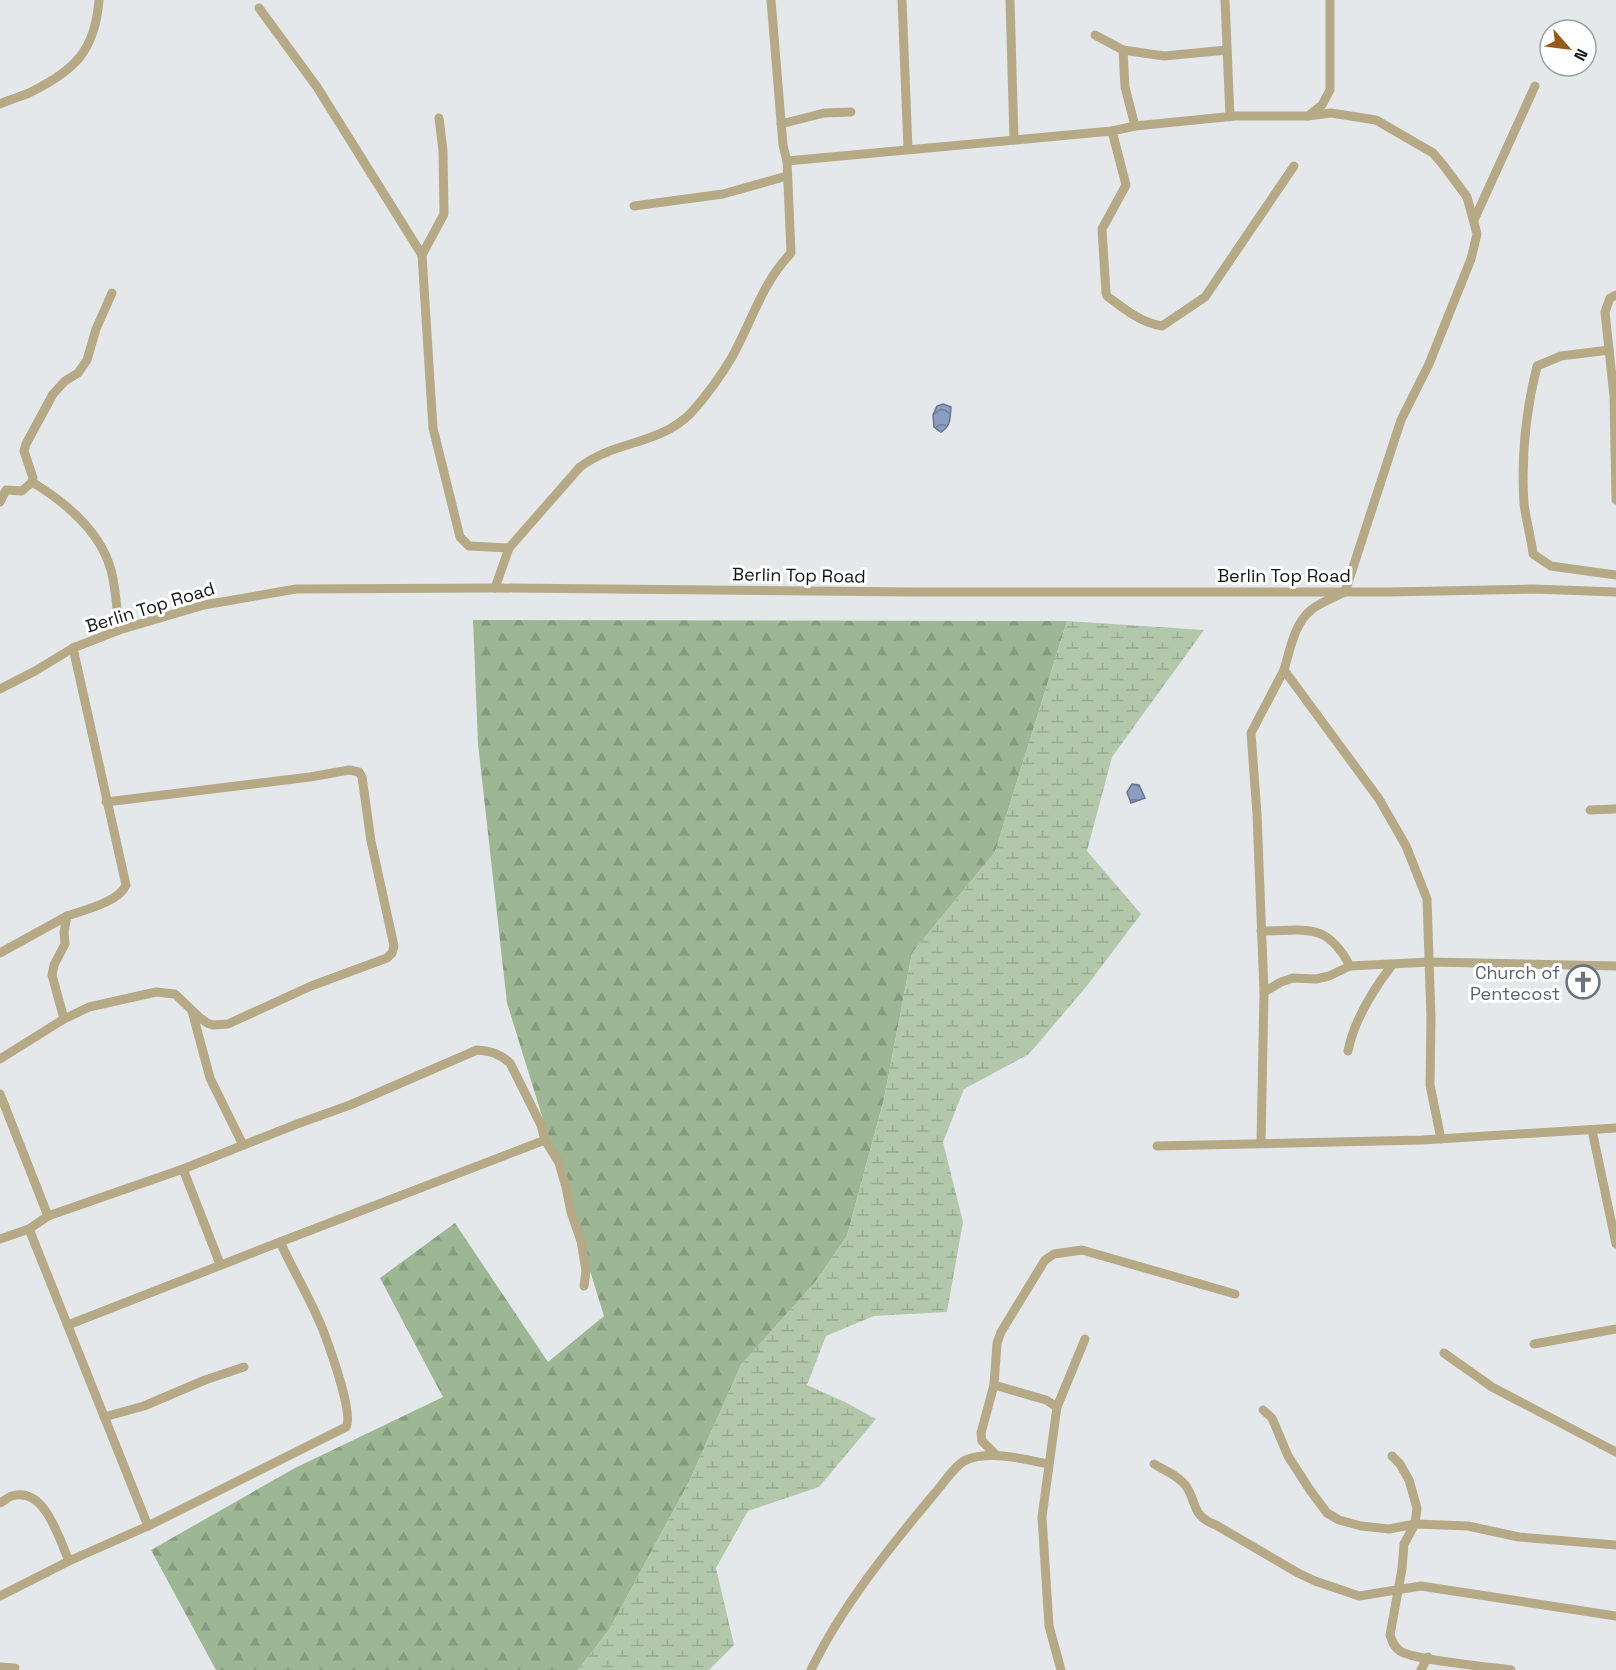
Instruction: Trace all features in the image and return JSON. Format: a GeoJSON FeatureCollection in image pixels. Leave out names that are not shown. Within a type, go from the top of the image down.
{"type":"FeatureCollection","features":[{"type":"Feature","properties":{"kind":"street"},"geometry":{"type":"LineString","coordinates":[[0,104],[30,93],[60,75],[82,57],[93,35],[99,0]]}},
{"type":"Feature","properties":{"kind":"street"},"geometry":{"type":"LineString","coordinates":[[495,588],[509,548],[580,467],[610,450],[651,439],[692,412],[732,357],[762,293],[779,265],[791,253],[787,161],[783,145],[771,0]]}},
{"type":"Feature","properties":{"kind":"street"},"geometry":{"type":"LineString","coordinates":[[902,0],[908,149]]}},
{"type":"Feature","properties":{"kind":"street"},"geometry":{"type":"LineString","coordinates":[[1010,0],[1014,140]]}},
{"type":"Feature","properties":{"kind":"street"},"geometry":{"type":"LineString","coordinates":[[1225,0],[1230,117]]}},
{"type":"Feature","properties":{"kind":"street"},"geometry":{"type":"LineString","coordinates":[[1308,116],[1322,105],[1330,90],[1330,0]]}},
{"type":"Feature","properties":{"kind":"street"},"geometry":{"type":"LineString","coordinates":[[259,8],[317,87],[422,255],[433,428],[458,532],[469,546],[509,548]]}},
{"type":"Feature","properties":{"kind":"street"},"geometry":{"type":"LineString","coordinates":[[1095,35],[1123,50],[1164,56],[1227,50]]}},
{"type":"Feature","properties":{"kind":"street"},"geometry":{"type":"LineString","coordinates":[[1123,50],[1125,87],[1135,126]]}},
{"type":"Feature","properties":{"kind":"street"},"geometry":{"type":"LineString","coordinates":[[1474,220],[1535,86]]}},
{"type":"Feature","properties":{"kind":"street"},"geometry":{"type":"LineString","coordinates":[[781,123],[824,113],[851,112]]}},
{"type":"Feature","properties":{"kind":"street"},"geometry":{"type":"LineString","coordinates":[[787,161],[1112,131],[1135,126],[1230,117],[1308,116],[1331,113],[1376,120],[1433,153],[1467,197],[1477,234],[1471,260],[1429,364],[1401,420],[1345,592],[1312,610],[1302,621],[1284,670],[1251,733],[1257,814],[1264,992],[1261,1143]]}},
{"type":"Feature","properties":{"kind":"street"},"geometry":{"type":"LineString","coordinates":[[422,255],[444,214],[443,151],[439,118]]}},
{"type":"Feature","properties":{"kind":"street"},"geometry":{"type":"LineString","coordinates":[[1112,131],[1126,184],[1102,229],[1106,293],[1134,316],[1162,326],[1205,297],[1294,166]]}},
{"type":"Feature","properties":{"kind":"street"},"geometry":{"type":"LineString","coordinates":[[633,206],[723,194],[787,176]]}},
{"type":"Feature","properties":{"kind":"street"},"geometry":{"type":"LineString","coordinates":[[0,502],[6,490],[22,491],[32,482],[33,478],[24,451],[26,444],[53,394],[65,381],[78,373],[87,360],[96,328],[112,293]]}},
{"type":"Feature","properties":{"kind":"street"},"geometry":{"type":"LineString","coordinates":[[1616,295],[1610,298],[1605,312],[1615,396],[1616,500]]}},
{"type":"Feature","properties":{"kind":"street"},"geometry":{"type":"LineString","coordinates":[[1610,350],[1561,356],[1537,366],[1530,394],[1525,435],[1524,504],[1533,554],[1551,566],[1616,575]]}},
{"type":"Feature","properties":{"kind":"street"},"geometry":{"type":"LineString","coordinates":[[32,482],[66,504],[89,529],[98,544],[110,568],[119,630]]}},
{"type":"Feature","properties":{"kind":"street","name":"Berlin Top Road"},"geometry":{"type":"LineString","coordinates":[[0,689],[73,648],[119,630],[204,605],[296,589],[495,588],[912,592],[1345,592],[1533,589],[1616,591]]}},
{"type":"Feature","properties":{"kind":"street"},"geometry":{"type":"LineString","coordinates":[[0,953],[67,916],[113,898],[123,891],[126,885],[73,648]]}},
{"type":"Feature","properties":{"kind":"street"},"geometry":{"type":"LineString","coordinates":[[1284,670],[1379,799],[1406,846],[1426,899],[1430,962],[1430,1085],[1441,1138]]}},
{"type":"Feature","properties":{"kind":"street"},"geometry":{"type":"LineString","coordinates":[[0,1058],[63,1019],[105,1002],[156,992],[175,994],[192,1011],[213,1025],[228,1024],[311,986],[371,965],[387,958],[392,953],[394,946],[370,841],[361,774],[349,770],[310,777],[106,802]]}},
{"type":"Feature","properties":{"kind":"street"},"geometry":{"type":"LineString","coordinates":[[1590,810],[1616,809]]}},
{"type":"Feature","properties":{"kind":"street"},"geometry":{"type":"LineString","coordinates":[[63,1019],[52,975],[54,965],[65,944],[64,932],[67,916]]}},
{"type":"Feature","properties":{"kind":"street"},"geometry":{"type":"LineString","coordinates":[[1261,931],[1317,932],[1326,936],[1341,950],[1350,966]]}},
{"type":"Feature","properties":{"kind":"street"},"geometry":{"type":"LineString","coordinates":[[1264,992],[1293,978],[1322,978],[1350,966],[1430,962],[1616,966]]}},
{"type":"Feature","properties":{"kind":"street"},"geometry":{"type":"LineString","coordinates":[[1348,1051],[1350,1040],[1372,991],[1392,965]]}},
{"type":"Feature","properties":{"kind":"street"},"geometry":{"type":"LineString","coordinates":[[192,1011],[210,1078],[243,1145]]}},
{"type":"Feature","properties":{"kind":"street"},"geometry":{"type":"LineString","coordinates":[[0,1239],[29,1229],[48,1216],[183,1169],[350,1105],[477,1050],[495,1053],[510,1064],[541,1125],[545,1140],[559,1164],[581,1241],[586,1271],[584,1286]]}},
{"type":"Feature","properties":{"kind":"street"},"geometry":{"type":"LineString","coordinates":[[0,1094],[48,1216]]}},
{"type":"Feature","properties":{"kind":"street"},"geometry":{"type":"LineString","coordinates":[[1157,1146],[1441,1138],[1616,1128]]}},
{"type":"Feature","properties":{"kind":"street"},"geometry":{"type":"LineString","coordinates":[[1592,1130],[1616,1244]]}},
{"type":"Feature","properties":{"kind":"street"},"geometry":{"type":"LineString","coordinates":[[68,1325],[154,1293],[220,1264],[545,1140]]}},
{"type":"Feature","properties":{"kind":"street"},"geometry":{"type":"LineString","coordinates":[[183,1169],[220,1264]]}},
{"type":"Feature","properties":{"kind":"street"},"geometry":{"type":"LineString","coordinates":[[29,1229],[148,1526]]}},
{"type":"Feature","properties":{"kind":"street"},"geometry":{"type":"LineString","coordinates":[[0,1596],[69,1561],[148,1526],[348,1425],[342,1386],[323,1330],[280,1242]]}},
{"type":"Feature","properties":{"kind":"street"},"geometry":{"type":"LineString","coordinates":[[996,1455],[982,1441],[981,1433],[994,1385],[998,1343],[1001,1332],[1045,1260],[1054,1254],[1082,1250],[1235,1294]]}},
{"type":"Feature","properties":{"kind":"street"},"geometry":{"type":"LineString","coordinates":[[1534,1344],[1616,1329]]}},
{"type":"Feature","properties":{"kind":"street"},"geometry":{"type":"LineString","coordinates":[[1061,1670],[1049,1626],[1042,1517],[1057,1407],[1085,1339]]}},
{"type":"Feature","properties":{"kind":"street"},"geometry":{"type":"LineString","coordinates":[[1444,1353],[1492,1387],[1616,1452]]}},
{"type":"Feature","properties":{"kind":"street"},"geometry":{"type":"LineString","coordinates":[[104,1417],[144,1406],[205,1380],[244,1367]]}},
{"type":"Feature","properties":{"kind":"street"},"geometry":{"type":"LineString","coordinates":[[994,1385],[1046,1401],[1057,1407]]}},
{"type":"Feature","properties":{"kind":"street"},"geometry":{"type":"LineString","coordinates":[[1263,1410],[1272,1418],[1288,1456],[1327,1513],[1339,1520],[1361,1527],[1389,1529],[1415,1524],[1468,1526],[1519,1537],[1616,1545]]}},
{"type":"Feature","properties":{"kind":"street"},"geometry":{"type":"LineString","coordinates":[[811,1670],[820,1650],[882,1557],[950,1475],[966,1460],[996,1455],[1048,1464]]}},
{"type":"Feature","properties":{"kind":"street"},"geometry":{"type":"LineString","coordinates":[[1392,1456],[1400,1464],[1413,1492],[1417,1508],[1415,1524],[1404,1544],[1390,1635],[1392,1641],[1403,1652],[1511,1670]]}},
{"type":"Feature","properties":{"kind":"street"},"geometry":{"type":"LineString","coordinates":[[1154,1464],[1185,1484],[1198,1514],[1204,1521],[1216,1525],[1298,1573],[1359,1596],[1421,1586],[1616,1616]]}},
{"type":"Feature","properties":{"kind":"street"},"geometry":{"type":"LineString","coordinates":[[0,1503],[13,1496],[26,1496],[38,1501],[46,1510],[69,1561]]}},
{"type":"Feature","properties":{"kind":"street"},"geometry":{"type":"LineString","coordinates":[[1421,1670],[1428,1657]]}},
{"type":"Feature","properties":{"kind":"street"},"geometry":{"type":"LineString","coordinates":[[0,1667],[15,1668]]}},
{"type":"Feature","properties":{"kind":"green space"},"geometry":{"type":"Polygon","coordinates":[[[473,620],[1067,621],[995,852],[912,953],[884,1099],[847,1236],[817,1280],[741,1365],[689,1482],[609,1630],[578,1670],[216,1670],[151,1550],[295,1468],[443,1397],[380,1278],[455,1223],[548,1362],[604,1316],[507,1003],[478,744],[473,620]]]}},
{"type":"Feature","properties":{"kind":"green space"},"geometry":{"type":"Polygon","coordinates":[[[1067,621],[1204,630],[1112,757],[1087,851],[1141,914],[1086,987],[1029,1054],[964,1089],[943,1142],[963,1222],[947,1312],[874,1316],[826,1336],[807,1385],[876,1419],[819,1487],[748,1511],[716,1568],[734,1645],[709,1670],[578,1670],[609,1630],[689,1482],[741,1365],[817,1280],[847,1236],[884,1099],[912,953],[995,852],[1067,621]]]}},
{"type":"Feature","properties":{"kind":"water"},"geometry":{"type":"Polygon","coordinates":[[[943,404],[951,407],[948,424],[941,432],[934,427],[933,415],[937,406],[943,404]]]}},
{"type":"Feature","properties":{"kind":"water"},"geometry":{"type":"Polygon","coordinates":[[[1132,784],[1139,785],[1145,798],[1131,803],[1127,792],[1132,784]]]}},
{"type":"Feature","properties":{"kind":"place","name":"Church of Pentecost"},"geometry":{"type":"Point","coordinates":[1583,982]}}]}
